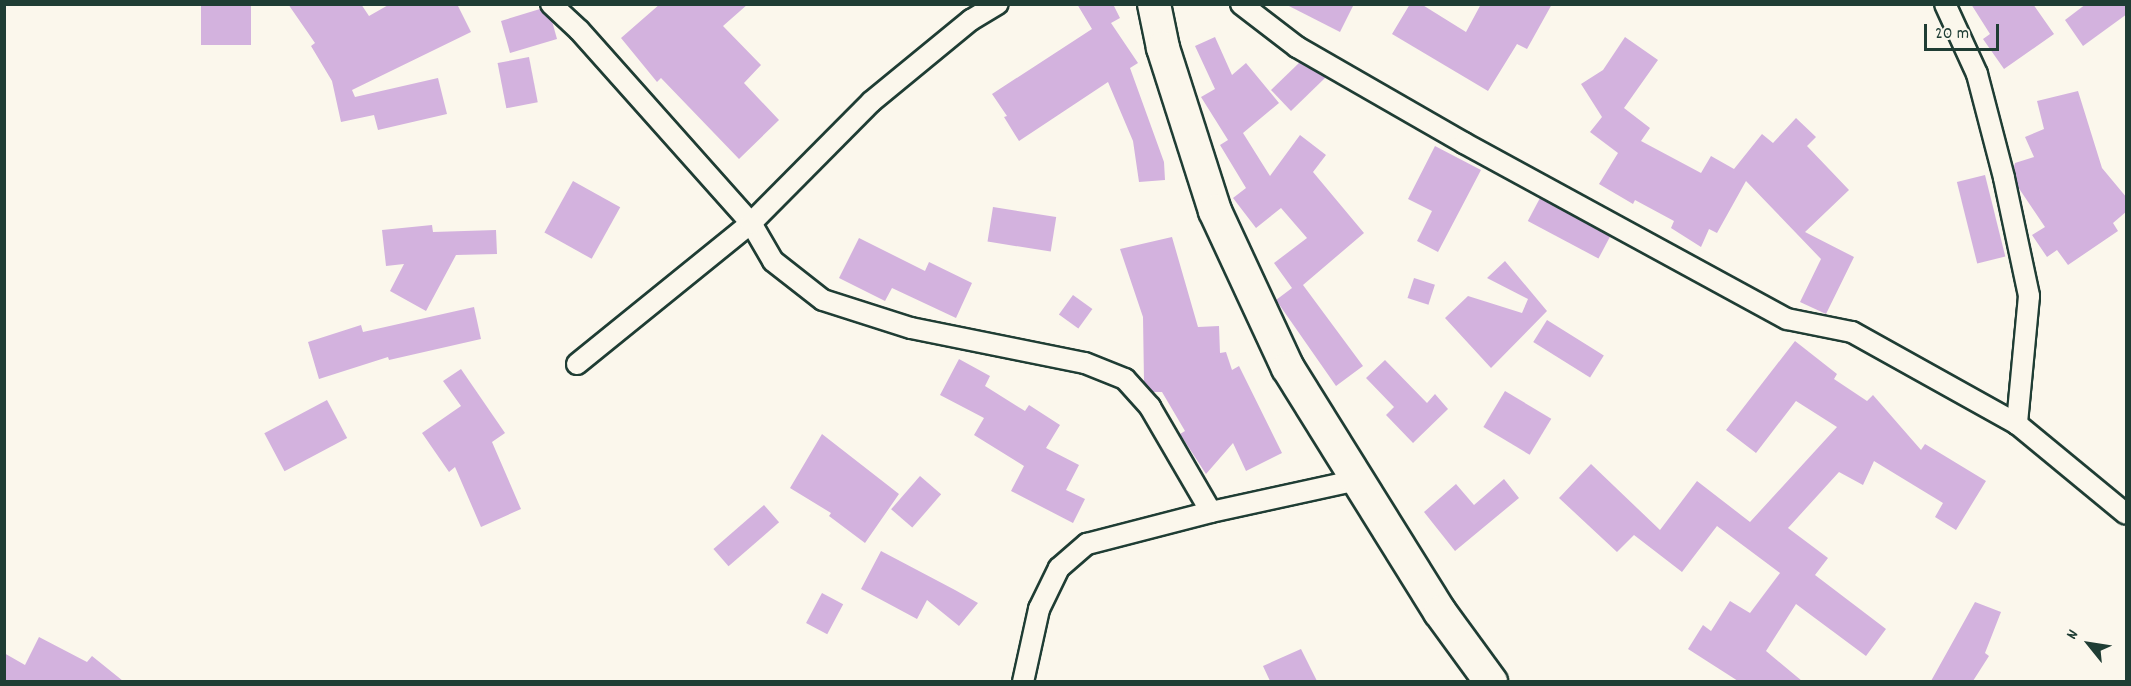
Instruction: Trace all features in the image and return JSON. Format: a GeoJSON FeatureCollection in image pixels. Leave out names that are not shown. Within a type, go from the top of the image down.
{"type":"FeatureCollection","features":[{"type":"Feature","properties":{"kind":"main road"},"geometry":{"type":"LineString","coordinates":[[1154,4],[1163,48],[1215,210],[1288,368],[1440,612],[1491,681]]}},
{"type":"Feature","properties":{"kind":"street"},"geometry":{"type":"LineString","coordinates":[[551,4],[579,30],[751,223],[773,261],[823,300],[912,328],[1085,363],[1125,379],[1150,407],[1211,512]]}},
{"type":"Feature","properties":{"kind":"street"},"geometry":{"type":"LineString","coordinates":[[577,364],[751,223],[871,102],[971,20],[998,4]]}},
{"type":"Feature","properties":{"kind":"street"},"geometry":{"type":"LineString","coordinates":[[1241,4],[1297,46],[1366,86],[1766,308],[1787,319],[1852,332],[2017,424],[2127,514]]}},
{"type":"Feature","properties":{"kind":"street"},"geometry":{"type":"LineString","coordinates":[[1945,4],[1977,74],[2004,178],[2029,296],[2017,424]]}},
{"type":"Feature","properties":{"kind":"street"},"geometry":{"type":"LineString","coordinates":[[1023,681],[1039,609],[1059,568],[1087,544],[1211,512],[1358,480]]}},
{"type":"Feature","properties":{"kind":"building"},"geometry":{"type":"Polygon","coordinates":[[[201,4],[251,4],[251,45],[201,45],[201,4]]]}},
{"type":"Feature","properties":{"kind":"building"},"geometry":{"type":"Polygon","coordinates":[[[288,4],[361,4],[369,16],[390,4],[457,4],[471,32],[352,90],[355,97],[438,78],[447,114],[378,130],[374,115],[341,122],[332,81],[311,46],[315,43],[288,4]]]}},
{"type":"Feature","properties":{"kind":"building"},"geometry":{"type":"Polygon","coordinates":[[[660,4],[748,4],[723,26],[761,65],[744,83],[779,120],[739,159],[661,78],[657,82],[621,38],[660,4]]]}},
{"type":"Feature","properties":{"kind":"building"},"geometry":{"type":"Polygon","coordinates":[[[1077,4],[1113,4],[1120,18],[1111,23],[1138,63],[1130,68],[1164,162],[1165,180],[1139,182],[1133,141],[1108,82],[1019,141],[1004,117],[1007,116],[992,94],[1092,29],[1077,4]]]}},
{"type":"Feature","properties":{"kind":"building"},"geometry":{"type":"Polygon","coordinates":[[[1285,4],[1354,4],[1340,32],[1285,4]]]}},
{"type":"Feature","properties":{"kind":"building"},"geometry":{"type":"Polygon","coordinates":[[[1410,4],[1421,4],[1466,32],[1481,4],[1552,4],[1527,49],[1517,44],[1488,91],[1392,34],[1410,4]]]}},
{"type":"Feature","properties":{"kind":"building"},"geometry":{"type":"Polygon","coordinates":[[[1971,4],[2033,4],[2054,34],[2004,69],[1983,39],[1990,34],[1971,4]]]}},
{"type":"Feature","properties":{"kind":"building"},"geometry":{"type":"Polygon","coordinates":[[[2086,4],[2127,4],[2127,14],[2083,46],[2065,20],[2086,4]]]}},
{"type":"Feature","properties":{"kind":"building"},"geometry":{"type":"Polygon","coordinates":[[[540,9],[552,21],[557,39],[510,53],[501,21],[540,9]]]}},
{"type":"Feature","properties":{"kind":"building"},"geometry":{"type":"Polygon","coordinates":[[[1215,37],[1232,75],[1246,63],[1279,103],[1243,133],[1270,176],[1300,135],[1326,155],[1313,172],[1364,233],[1303,285],[1363,366],[1336,386],[1276,300],[1292,288],[1274,263],[1307,238],[1281,208],[1256,228],[1233,198],[1246,188],[1220,145],[1228,140],[1201,97],[1215,89],[1195,46],[1215,37]]]}},
{"type":"Feature","properties":{"kind":"building"},"geometry":{"type":"Polygon","coordinates":[[[1625,37],[1658,60],[1624,108],[1650,128],[1641,141],[1701,173],[1711,156],[1734,169],[1762,134],[1773,143],[1796,118],[1816,137],[1807,146],[1849,190],[1805,232],[1854,257],[1826,314],[1800,302],[1821,259],[1746,181],[1717,233],[1709,229],[1701,247],[1671,228],[1674,221],[1635,200],[1633,204],[1599,184],[1618,153],[1590,132],[1602,117],[1581,84],[1603,70],[1625,37]]]}},
{"type":"Feature","properties":{"kind":"building"},"geometry":{"type":"Polygon","coordinates":[[[529,57],[538,102],[506,108],[498,63],[529,57]]]}},
{"type":"Feature","properties":{"kind":"building"},"geometry":{"type":"Polygon","coordinates":[[[1300,62],[1326,77],[1291,111],[1271,90],[1300,62]]]}},
{"type":"Feature","properties":{"kind":"building"},"geometry":{"type":"Polygon","coordinates":[[[2078,91],[2102,168],[2127,198],[2127,211],[2113,223],[2118,231],[2068,265],[2057,250],[2047,257],[2032,235],[2045,227],[2018,187],[2014,167],[2015,163],[2034,157],[2025,137],[2044,129],[2037,101],[2078,91]]]}},
{"type":"Feature","properties":{"kind":"building"},"geometry":{"type":"Polygon","coordinates":[[[1435,146],[1481,170],[1438,252],[1417,241],[1432,211],[1408,199],[1435,146]]]}},
{"type":"Feature","properties":{"kind":"building"},"geometry":{"type":"Polygon","coordinates":[[[1985,175],[2005,257],[1977,264],[1957,182],[1985,175]]]}},
{"type":"Feature","properties":{"kind":"building"},"geometry":{"type":"Polygon","coordinates":[[[573,181],[620,207],[592,259],[544,233],[573,181]]]}},
{"type":"Feature","properties":{"kind":"building"},"geometry":{"type":"Polygon","coordinates":[[[1540,198],[1611,236],[1598,259],[1528,221],[1540,198]]]}},
{"type":"Feature","properties":{"kind":"building"},"geometry":{"type":"Polygon","coordinates":[[[993,207],[1056,217],[1051,252],[988,242],[993,207]]]}},
{"type":"Feature","properties":{"kind":"building"},"geometry":{"type":"Polygon","coordinates":[[[432,225],[433,232],[496,230],[497,254],[456,255],[426,311],[390,291],[404,264],[386,266],[382,230],[432,225]]]}},
{"type":"Feature","properties":{"kind":"building"},"geometry":{"type":"Polygon","coordinates":[[[1172,237],[1198,327],[1219,326],[1220,353],[1226,352],[1232,370],[1239,366],[1282,453],[1246,471],[1233,443],[1206,474],[1180,434],[1185,431],[1162,392],[1153,392],[1144,382],[1143,317],[1120,249],[1172,237]]]}},
{"type":"Feature","properties":{"kind":"building"},"geometry":{"type":"Polygon","coordinates":[[[859,238],[925,271],[929,262],[972,283],[956,318],[892,288],[885,301],[839,278],[859,238]]]}},
{"type":"Feature","properties":{"kind":"building"},"geometry":{"type":"Polygon","coordinates":[[[1505,261],[1547,311],[1491,368],[1445,318],[1468,296],[1522,313],[1528,299],[1487,278],[1505,261]]]}},
{"type":"Feature","properties":{"kind":"building"},"geometry":{"type":"Polygon","coordinates":[[[1414,278],[1435,285],[1428,305],[1408,298],[1414,278]]]}},
{"type":"Feature","properties":{"kind":"building"},"geometry":{"type":"Polygon","coordinates":[[[1073,295],[1092,309],[1078,329],[1059,314],[1073,295]]]}},
{"type":"Feature","properties":{"kind":"building"},"geometry":{"type":"Polygon","coordinates":[[[474,307],[481,339],[389,360],[388,357],[319,379],[308,342],[361,325],[363,332],[474,307]]]}},
{"type":"Feature","properties":{"kind":"building"},"geometry":{"type":"Polygon","coordinates":[[[1547,320],[1604,356],[1590,378],[1533,342],[1547,320]]]}},
{"type":"Feature","properties":{"kind":"building"},"geometry":{"type":"Polygon","coordinates":[[[1795,341],[1837,374],[1834,379],[1867,401],[1873,395],[1921,450],[1925,444],[1986,481],[1956,530],[1935,517],[1943,503],[1874,461],[1863,485],[1839,472],[1788,528],[1828,558],[1815,575],[1886,629],[1866,656],[1796,604],[1766,651],[1802,681],[1738,681],[1688,649],[1703,625],[1711,631],[1730,601],[1750,613],[1780,573],[1717,526],[1682,572],[1634,535],[1617,552],[1559,498],[1591,464],[1660,530],[1697,481],[1750,522],[1837,427],[1796,401],[1756,453],[1726,430],[1795,341]]]}},
{"type":"Feature","properties":{"kind":"building"},"geometry":{"type":"Polygon","coordinates":[[[959,359],[990,376],[985,386],[1025,411],[1029,405],[1060,425],[1046,448],[1079,465],[1066,490],[1085,499],[1073,523],[1011,491],[1024,466],[974,435],[984,418],[940,395],[959,359]]]}},
{"type":"Feature","properties":{"kind":"building"},"geometry":{"type":"Polygon","coordinates":[[[1385,360],[1427,403],[1435,394],[1448,409],[1413,443],[1386,415],[1394,407],[1366,378],[1385,360]]]}},
{"type":"Feature","properties":{"kind":"building"},"geometry":{"type":"Polygon","coordinates":[[[461,369],[505,433],[492,442],[521,509],[481,527],[455,467],[449,472],[422,433],[461,406],[443,381],[461,369]]]}},
{"type":"Feature","properties":{"kind":"building"},"geometry":{"type":"Polygon","coordinates":[[[1505,391],[1551,419],[1530,455],[1483,427],[1505,391]]]}},
{"type":"Feature","properties":{"kind":"building"},"geometry":{"type":"Polygon","coordinates":[[[327,400],[347,438],[284,471],[264,433],[327,400]]]}},
{"type":"Feature","properties":{"kind":"building"},"geometry":{"type":"Polygon","coordinates":[[[822,434],[899,494],[865,543],[829,516],[831,513],[790,488],[822,434]]]}},
{"type":"Feature","properties":{"kind":"building"},"geometry":{"type":"Polygon","coordinates":[[[920,476],[941,494],[912,528],[891,509],[920,476]]]}},
{"type":"Feature","properties":{"kind":"building"},"geometry":{"type":"Polygon","coordinates":[[[1504,479],[1519,498],[1455,551],[1424,512],[1456,484],[1474,505],[1504,479]]]}},
{"type":"Feature","properties":{"kind":"building"},"geometry":{"type":"Polygon","coordinates":[[[764,505],[779,522],[729,566],[713,549],[764,505]]]}},
{"type":"Feature","properties":{"kind":"building"},"geometry":{"type":"Polygon","coordinates":[[[881,551],[978,603],[959,626],[927,600],[917,619],[861,589],[881,551]]]}},
{"type":"Feature","properties":{"kind":"building"},"geometry":{"type":"Polygon","coordinates":[[[822,593],[843,604],[827,634],[806,623],[822,593]]]}},
{"type":"Feature","properties":{"kind":"building"},"geometry":{"type":"Polygon","coordinates":[[[1975,602],[2001,612],[1985,653],[1989,656],[1973,681],[1931,681],[1975,602]]]}},
{"type":"Feature","properties":{"kind":"building"},"geometry":{"type":"Polygon","coordinates":[[[39,637],[87,662],[92,656],[123,681],[4,681],[4,653],[25,665],[39,637]]]}},
{"type":"Feature","properties":{"kind":"building"},"geometry":{"type":"Polygon","coordinates":[[[1301,649],[1317,681],[1270,681],[1263,666],[1301,649]]]}}]}
